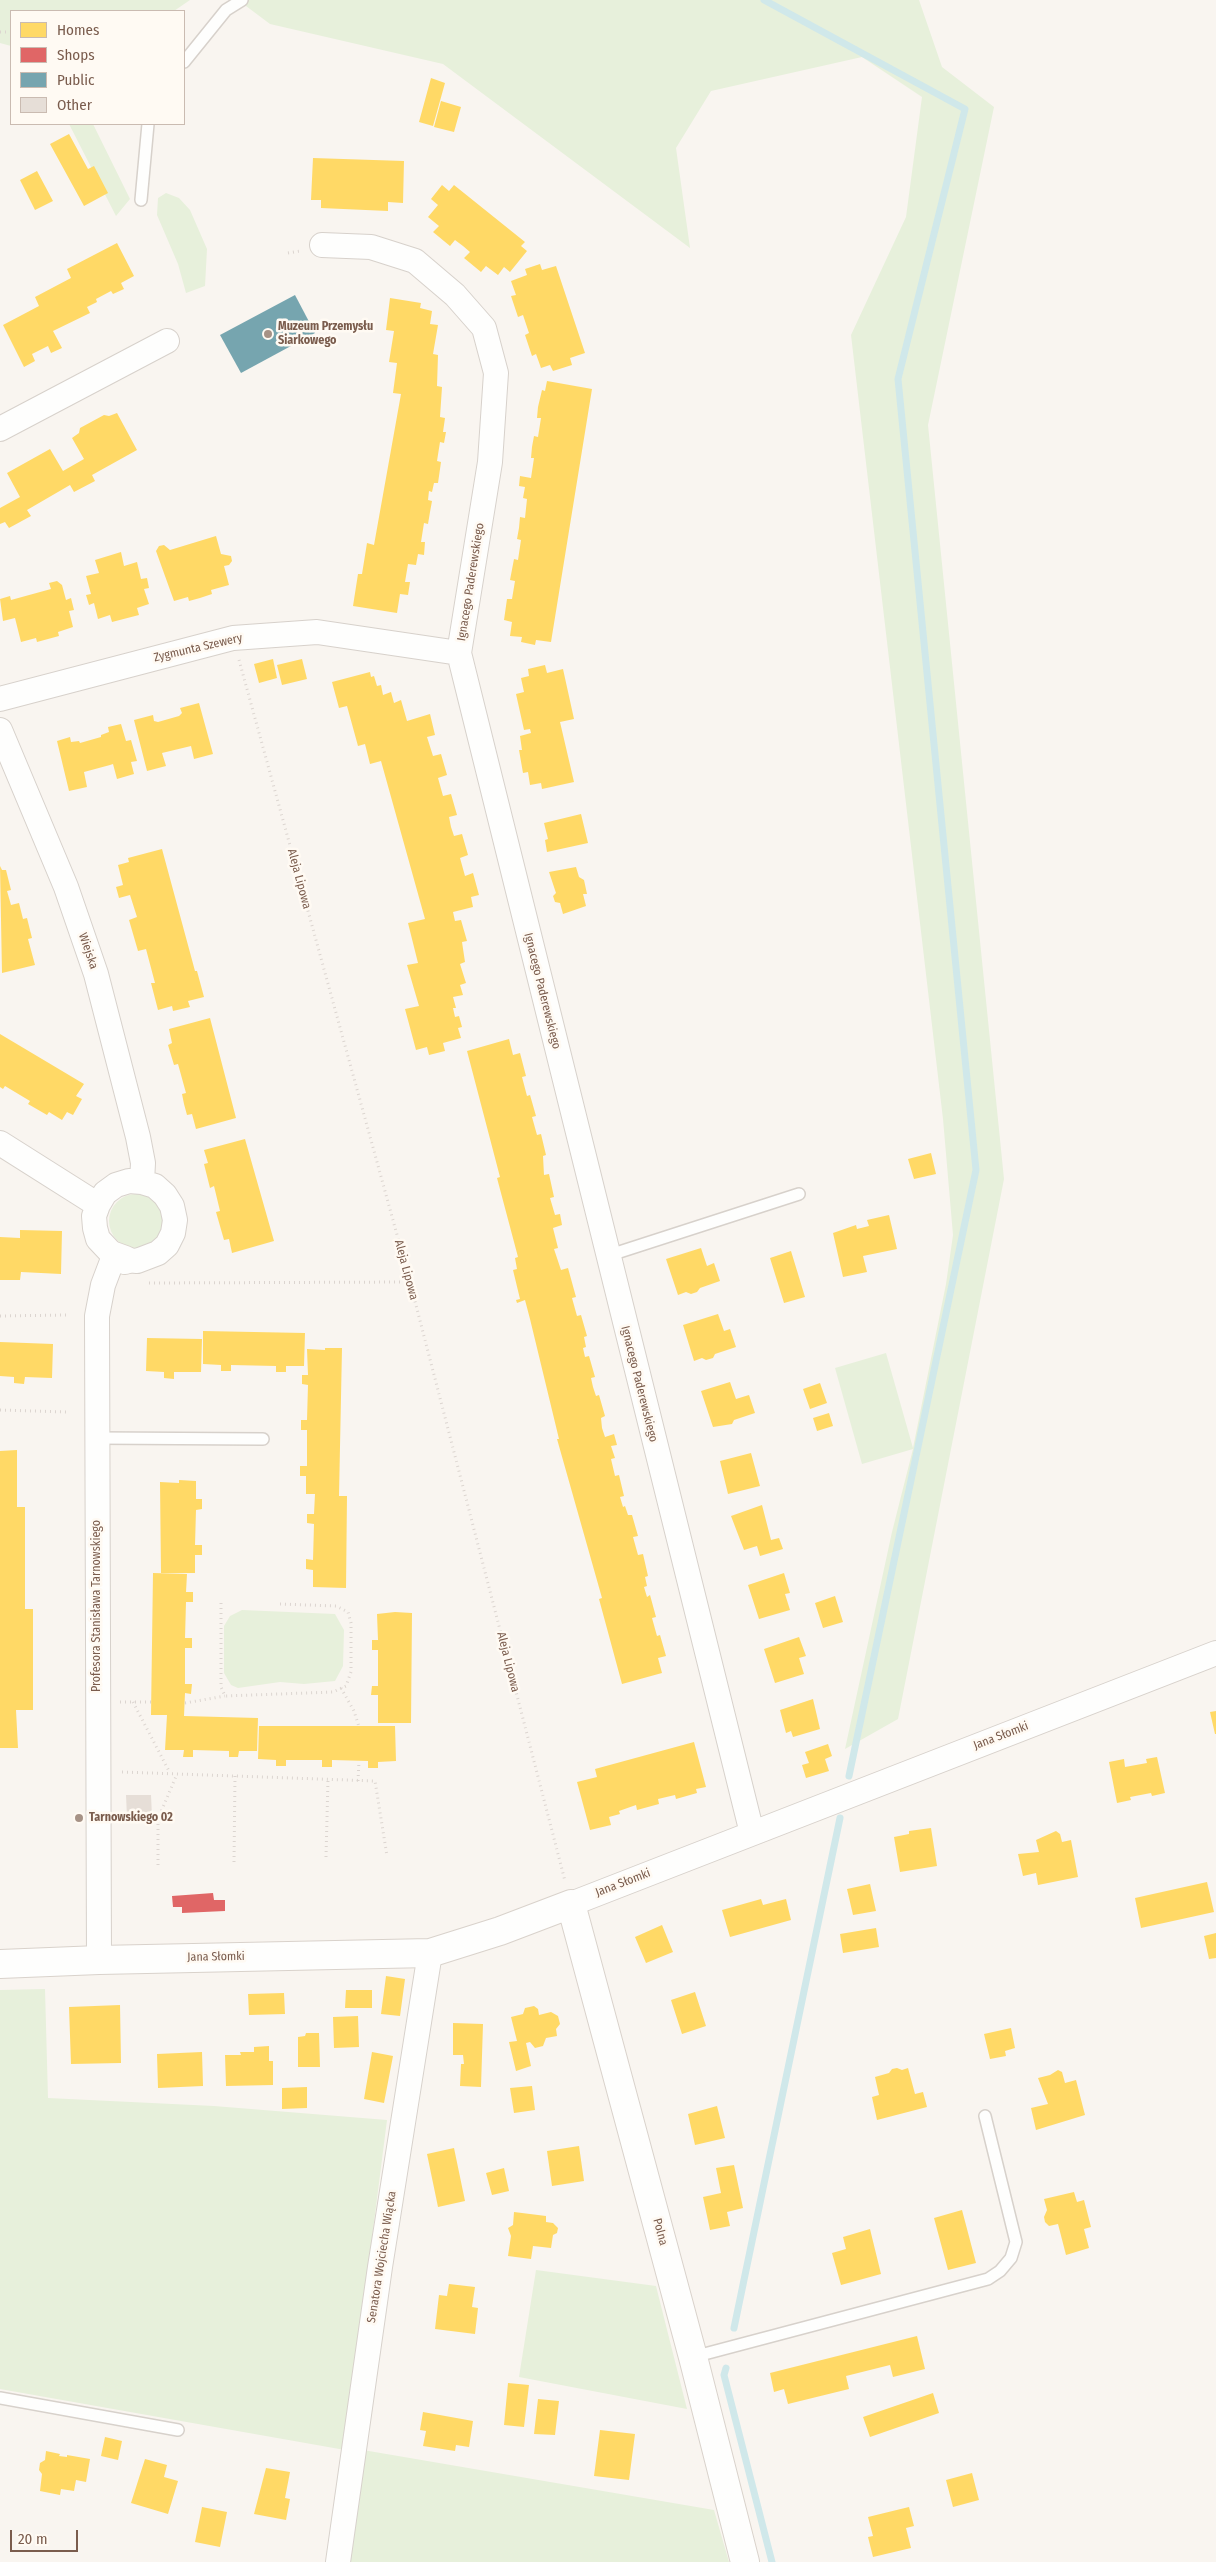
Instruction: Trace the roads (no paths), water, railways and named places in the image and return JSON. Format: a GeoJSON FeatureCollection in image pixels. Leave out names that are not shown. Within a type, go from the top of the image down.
{"type":"FeatureCollection","features":[{"type":"Feature","properties":{"kind":"street","name":"Ignacego Paderewskiego"},"geometry":{"type":"LineString","coordinates":[[322,245],[371,247],[415,260],[455,295],[484,328],[496,373],[494,429],[459,653],[607,1256],[752,1833]]}},
{"type":"Feature","properties":{"kind":"street"},"geometry":{"type":"LineString","coordinates":[[0,429],[167,341]]}},
{"type":"Feature","properties":{"kind":"street","name":"Zygmunta Szewery"},"geometry":{"type":"LineString","coordinates":[[0,699],[233,638],[317,632],[459,653]]}},
{"type":"Feature","properties":{"kind":"street","name":"Wiejska"},"geometry":{"type":"LineString","coordinates":[[0,730],[66,887],[96,974],[138,1137],[143,1163],[142,1182]]}},
{"type":"Feature","properties":{"kind":"street"},"geometry":{"type":"LineString","coordinates":[[0,1143],[98,1205]]}},
{"type":"Feature","properties":{"kind":"street"},"geometry":{"type":"LineString","coordinates":[[129,1181],[142,1182],[155,1186],[165,1195],[172,1206],[175,1220],[173,1233],[166,1245],[158,1253],[136,1261],[120,1258],[102,1244],[94,1228],[98,1205],[105,1194],[116,1185],[129,1181]]}},
{"type":"Feature","properties":{"kind":"street","name":"Profesora Stanisława Tarnowskiego"},"geometry":{"type":"LineString","coordinates":[[99,1960],[97,1316],[103,1285],[120,1258]]}},
{"type":"Feature","properties":{"kind":"street","name":"Jana Słomki"},"geometry":{"type":"LineString","coordinates":[[0,1964],[430,1953],[500,1931],[571,1904],[1216,1652]]}},
{"type":"Feature","properties":{"kind":"street","name":"Polna"},"geometry":{"type":"LineString","coordinates":[[571,1904],[693,2358],[745,2562]]}},
{"type":"Feature","properties":{"kind":"street","name":"Senatora Wojciecha Wiącka"},"geometry":{"type":"LineString","coordinates":[[338,2562],[380,2267],[430,1953]]}},
{"type":"Feature","properties":{"kind":"lane"},"geometry":{"type":"LineString","coordinates":[[185,61],[226,10],[242,0]]}},
{"type":"Feature","properties":{"kind":"lane"},"geometry":{"type":"LineString","coordinates":[[141,200],[148,125]]}},
{"type":"Feature","properties":{"kind":"lane"},"geometry":{"type":"LineString","coordinates":[[607,1256],[799,1194]]}},
{"type":"Feature","properties":{"kind":"lane"},"geometry":{"type":"LineString","coordinates":[[96,1438],[263,1439]]}},
{"type":"Feature","properties":{"kind":"lane"},"geometry":{"type":"LineString","coordinates":[[693,2358],[988,2280],[1000,2271],[1011,2258],[1016,2242],[985,2116]]}},
{"type":"Feature","properties":{"kind":"lane"},"geometry":{"type":"LineString","coordinates":[[0,2398],[178,2430]]}},
{"type":"Feature","properties":{"kind":"waterway"},"geometry":{"type":"LineString","coordinates":[[764,0],[965,109],[898,379],[976,1170],[849,1776]]}},
{"type":"Feature","properties":{"kind":"waterway"},"geometry":{"type":"LineString","coordinates":[[734,2328],[840,1818]]}},
{"type":"Feature","properties":{"kind":"waterway"},"geometry":{"type":"LineString","coordinates":[[726,2368],[724,2375],[772,2562]]}},
{"type":"Feature","properties":{"kind":"place","name":"Muzeum Przemysłu Siarkowego"},"geometry":{"type":"Point","coordinates":[268,334]}},
{"type":"Feature","properties":{"kind":"place","name":"Tarnowskiego 02"},"geometry":{"type":"Point","coordinates":[79,1818]}}]}
